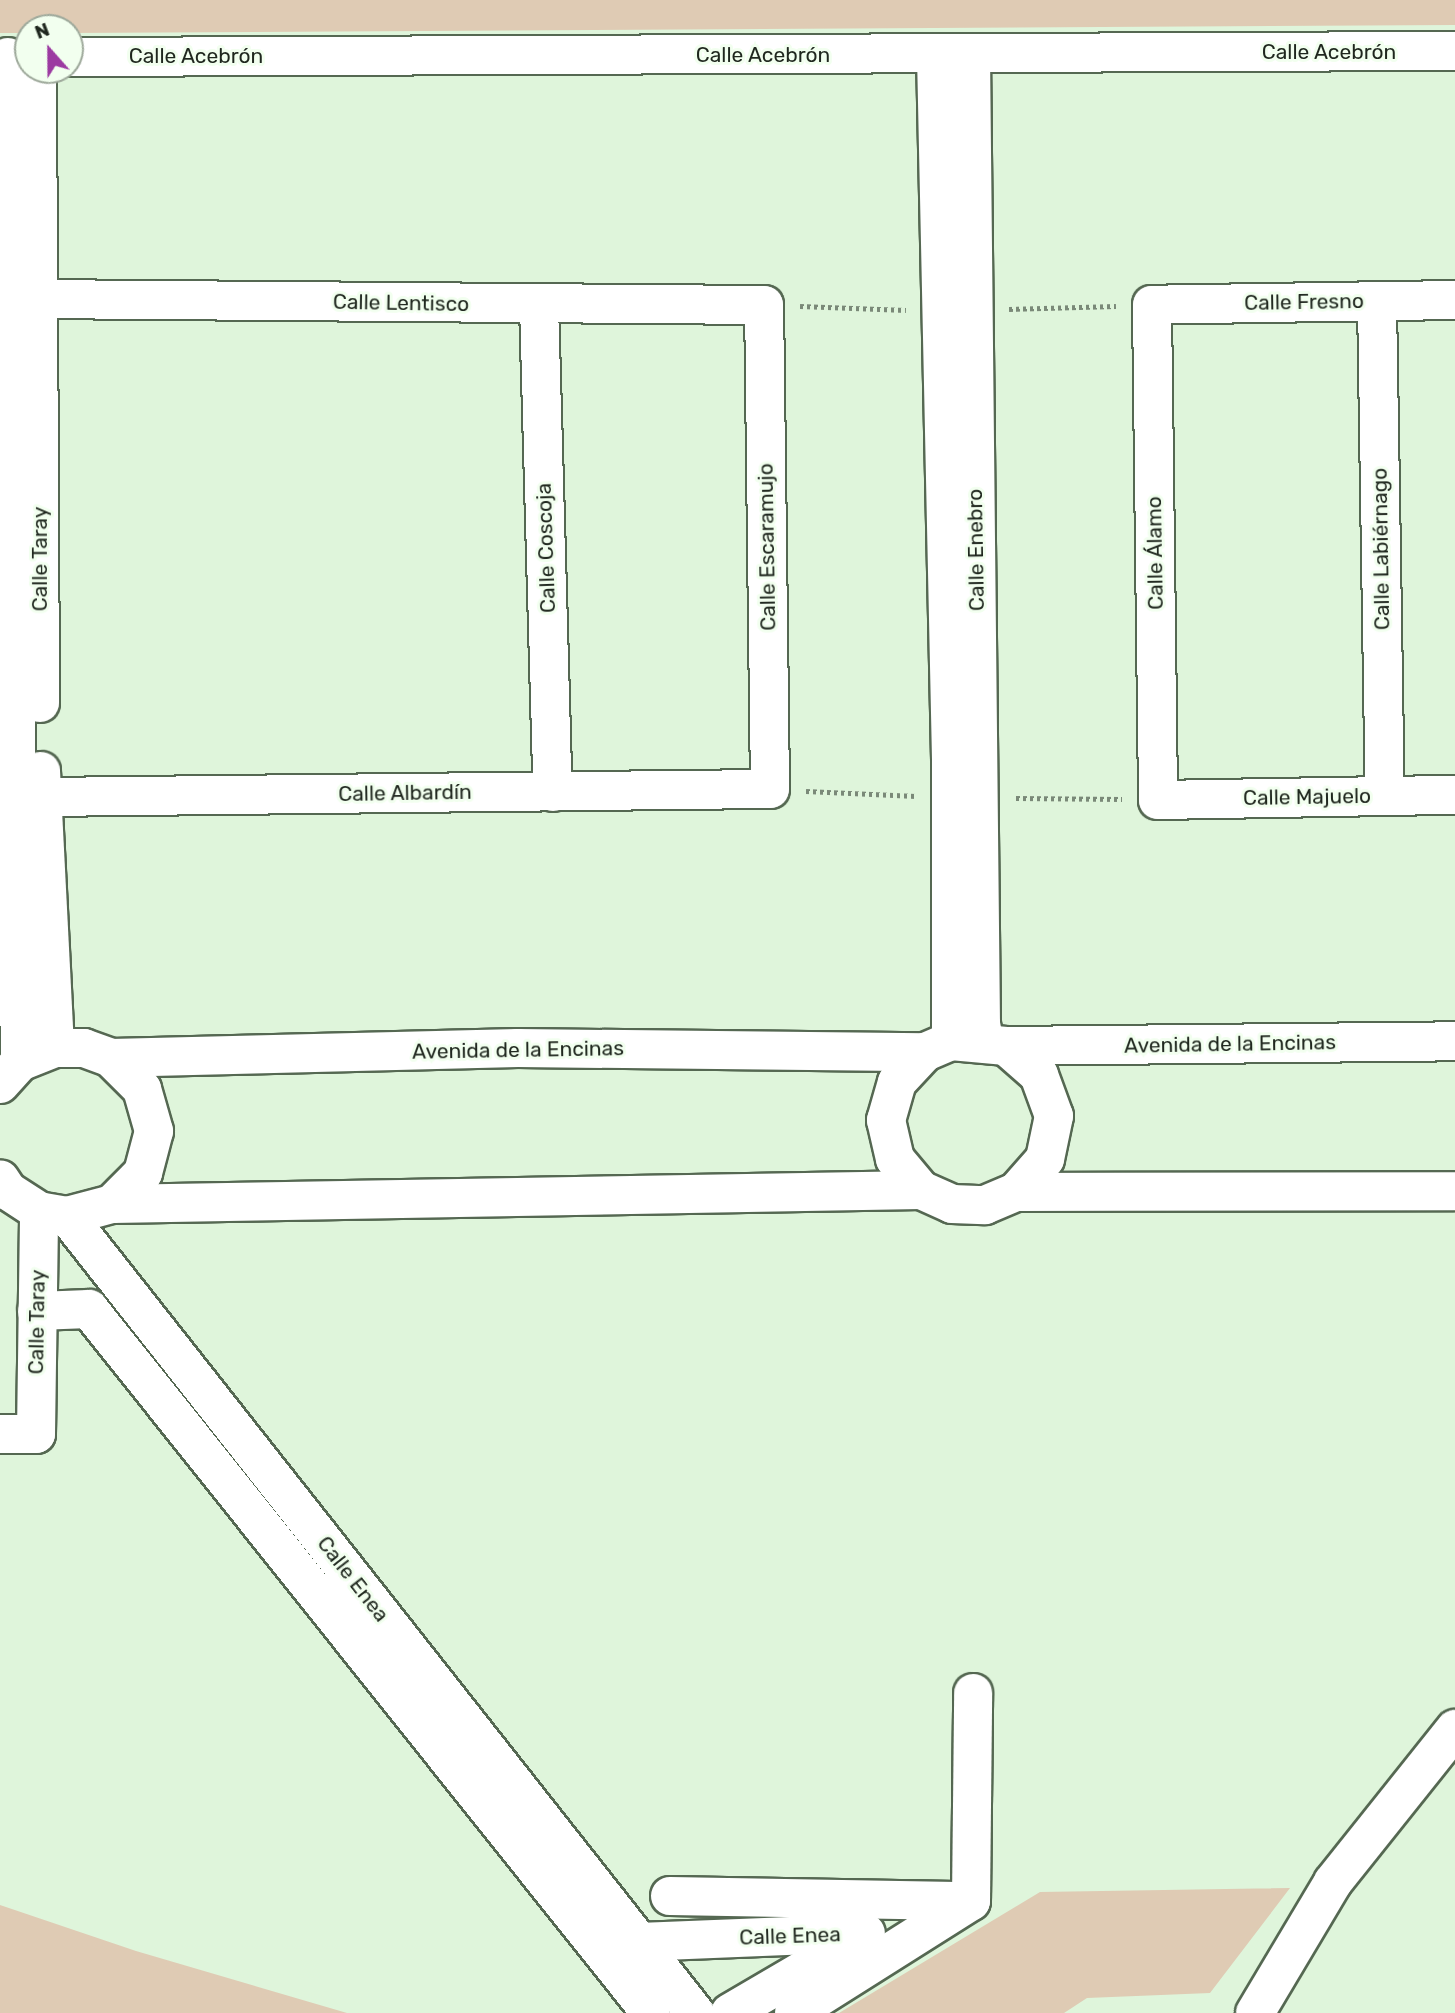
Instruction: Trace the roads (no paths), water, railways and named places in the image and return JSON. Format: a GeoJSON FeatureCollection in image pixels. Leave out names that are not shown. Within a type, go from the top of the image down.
{"type":"FeatureCollection","features":[{"type":"Feature","properties":{"kind":"street","name":"Calle Acebrón"},"geometry":{"type":"LineString","coordinates":[[84,57],[1455,51]]}},
{"type":"Feature","properties":{"kind":"street","name":"Calle Enebro"},"geometry":{"type":"LineString","coordinates":[[953,55],[967,1046]]}},
{"type":"Feature","properties":{"kind":"street","name":"Calle Taray"},"geometry":{"type":"LineString","coordinates":[[9,1067],[14,800],[18,84]]}},
{"type":"Feature","properties":{"kind":"street","name":"Calle Taray"},"geometry":{"type":"LineString","coordinates":[[20,84],[38,299],[14,800],[55,1048]]}},
{"type":"Feature","properties":{"kind":"street","name":"Calle Lentisco"},"geometry":{"type":"LineString","coordinates":[[38,299],[764,305]]}},
{"type":"Feature","properties":{"kind":"street","name":"Calle Fresno"},"geometry":{"type":"LineString","coordinates":[[1152,305],[1455,300]]}},
{"type":"Feature","properties":{"kind":"street","name":"Calle Labiérnago"},"geometry":{"type":"LineString","coordinates":[[1377,301],[1385,796]]}},
{"type":"Feature","properties":{"kind":"street","name":"Calle Coscoja"},"geometry":{"type":"LineString","coordinates":[[539,304],[554,792]]}},
{"type":"Feature","properties":{"kind":"street","name":"Calle Escaramujo"},"geometry":{"type":"LineString","coordinates":[[764,305],[770,789]]}},
{"type":"Feature","properties":{"kind":"street","name":"Calle Álamo"},"geometry":{"type":"LineString","coordinates":[[1152,305],[1158,800]]}},
{"type":"Feature","properties":{"kind":"street","name":"Calle Albardín"},"geometry":{"type":"LineString","coordinates":[[14,800],[770,789]]}},
{"type":"Feature","properties":{"kind":"street","name":"Calle Majuelo"},"geometry":{"type":"LineString","coordinates":[[1158,800],[1455,795]]}},
{"type":"Feature","properties":{"kind":"street","name":"Avenida de la Encinas"},"geometry":{"type":"LineString","coordinates":[[111,1058],[518,1048],[1455,1041]]}},
{"type":"Feature","properties":{"kind":"street"},"geometry":{"type":"LineString","coordinates":[[921,1190],[895,1159],[886,1121],[897,1082],[967,1046],[1039,1074],[1054,1116],[1045,1159],[1016,1192]]}},
{"type":"Feature","properties":{"kind":"street"},"geometry":{"type":"LineString","coordinates":[[9,1067],[55,1048],[84,1048],[111,1058],[142,1089],[154,1131],[143,1173],[112,1204]]}},
{"type":"Feature","properties":{"kind":"street","name":"Calle Enea"},"geometry":{"type":"LineString","coordinates":[[0,1178],[8,1191],[35,1211],[695,2013]]}},
{"type":"Feature","properties":{"kind":"street"},"geometry":{"type":"LineString","coordinates":[[35,1211],[112,1204],[921,1190],[952,1204],[985,1205],[1016,1192],[1455,1191]]}},
{"type":"Feature","properties":{"kind":"street","name":"Calle Taray"},"geometry":{"type":"LineString","coordinates":[[18,1434],[37,1311],[35,1211]]}},
{"type":"Feature","properties":{"kind":"street"},"geometry":{"type":"LineString","coordinates":[[37,1311],[89,1309],[651,2013]]}},
{"type":"Feature","properties":{"kind":"street"},"geometry":{"type":"LineString","coordinates":[[971,1901],[973,1693]]}},
{"type":"Feature","properties":{"kind":"street"},"geometry":{"type":"LineString","coordinates":[[1255,2013],[1333,1882],[1455,1729]]}},
{"type":"Feature","properties":{"kind":"street"},"geometry":{"type":"LineString","coordinates":[[670,1896],[971,1901]]}},
{"type":"Feature","properties":{"kind":"street"},"geometry":{"type":"LineString","coordinates":[[794,2013],[971,1901]]}},
{"type":"Feature","properties":{"kind":"street","name":"Calle Enea"},"geometry":{"type":"LineString","coordinates":[[639,1942],[866,1933],[730,2013]]}}]}
